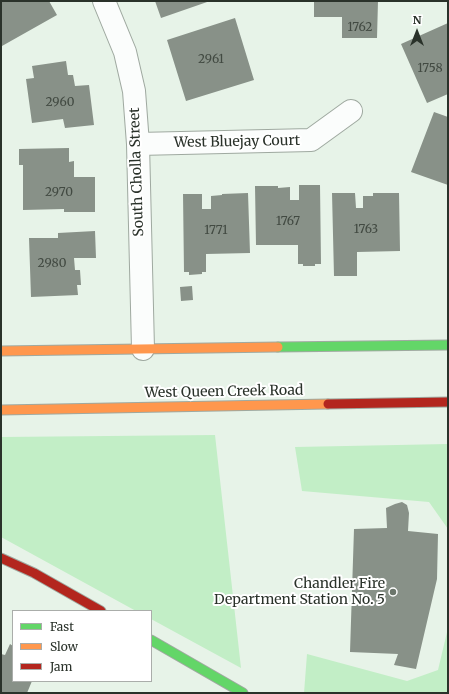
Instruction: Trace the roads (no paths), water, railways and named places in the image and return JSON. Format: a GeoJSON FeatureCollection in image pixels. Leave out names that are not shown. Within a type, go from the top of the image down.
{"type":"FeatureCollection","features":[{"type":"Feature","properties":{"kind":"main road"},"geometry":{"type":"LineString","coordinates":[[1,351],[448,345]]}},
{"type":"Feature","properties":{"kind":"main road","name":"West Queen Creek Road"},"geometry":{"type":"LineString","coordinates":[[1,410],[448,402]]}},
{"type":"Feature","properties":{"kind":"main road"},"geometry":{"type":"LineString","coordinates":[[1,558],[34,573],[99,610]]}},
{"type":"Feature","properties":{"kind":"main road"},"geometry":{"type":"LineString","coordinates":[[152,641],[243,693]]}},
{"type":"Feature","properties":{"kind":"street","name":"South Cholla Street"},"geometry":{"type":"LineString","coordinates":[[104,1],[125,52],[134,91],[138,144],[143,349]]}},
{"type":"Feature","properties":{"kind":"street","name":"West Bluejay Court"},"geometry":{"type":"LineString","coordinates":[[138,144],[311,140],[351,111]]}},
{"type":"Feature","properties":{"kind":"place","name":"Chandler Fire Department Station No. 5"},"geometry":{"type":"Point","coordinates":[393,592]}}]}
